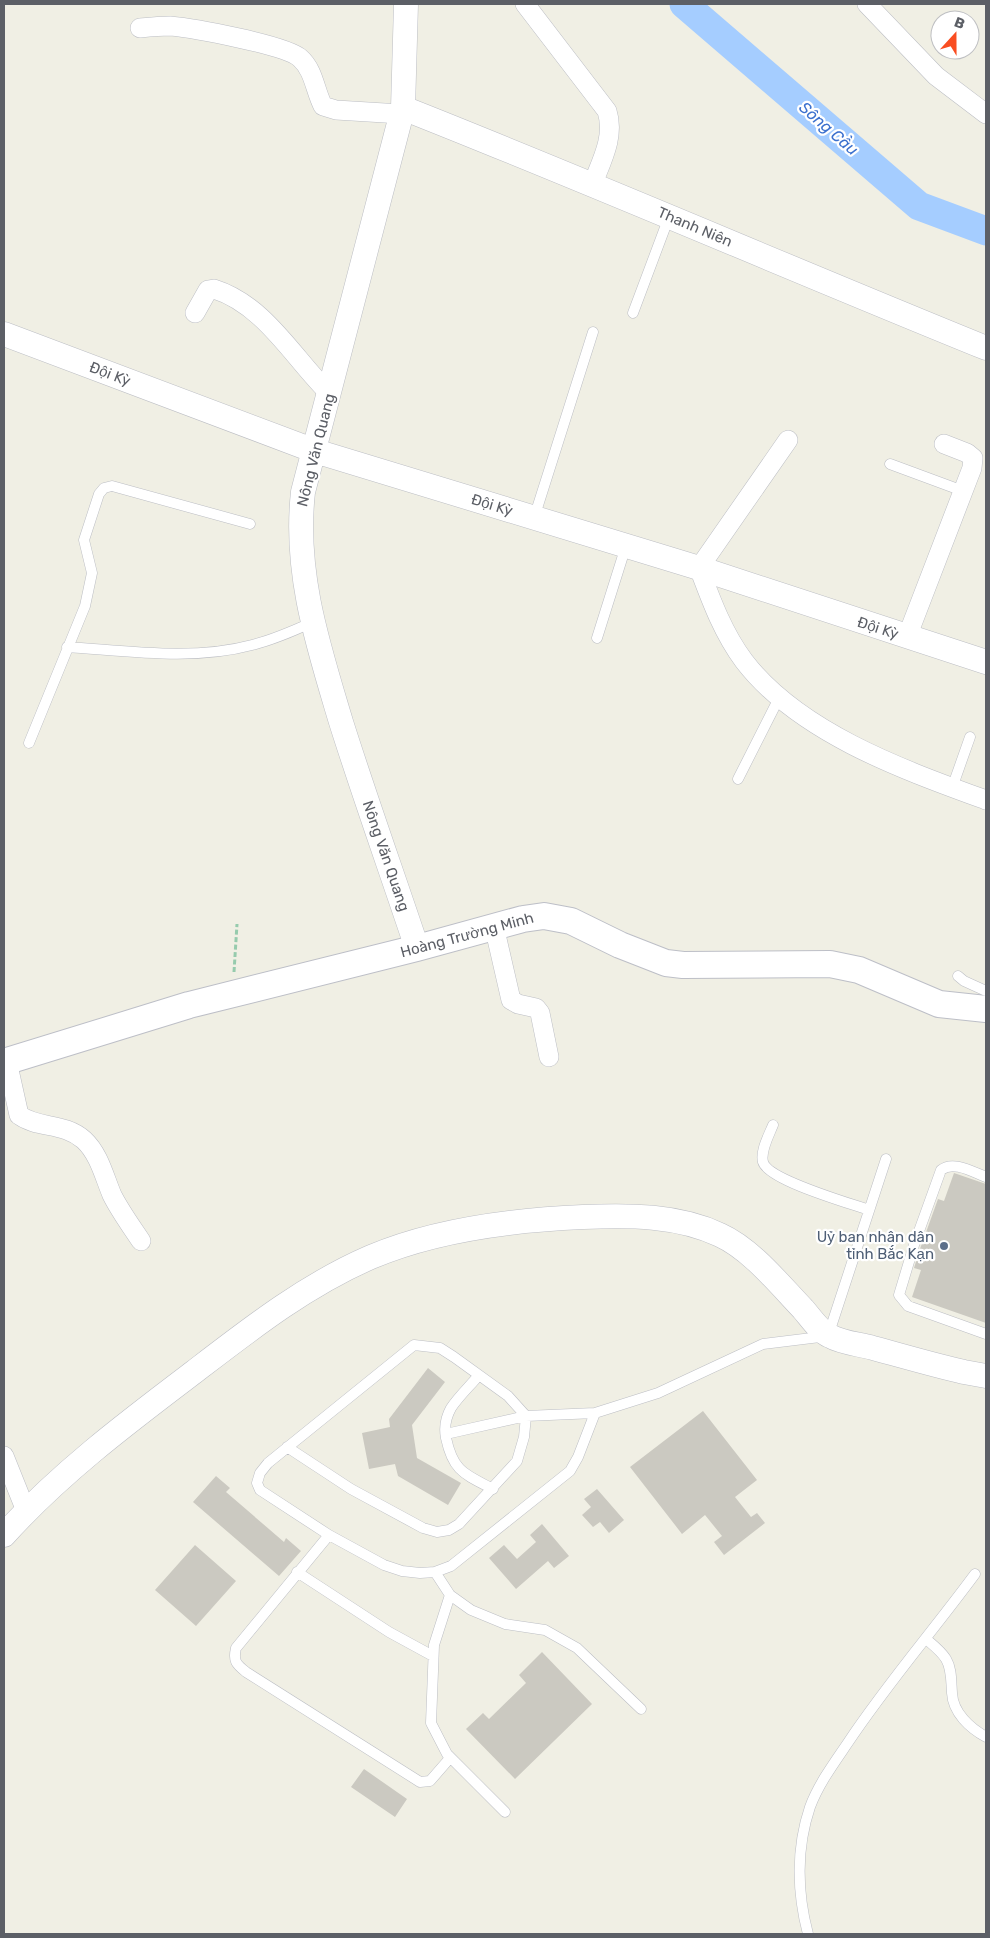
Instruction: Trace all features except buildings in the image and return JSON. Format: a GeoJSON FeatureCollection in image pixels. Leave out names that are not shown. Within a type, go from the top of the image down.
{"type":"FeatureCollection","features":[{"type":"Feature","properties":{"kind":"main road","name":"Hoàng Trường Minh"},"geometry":{"type":"LineString","coordinates":[[5,1061],[234,993],[417,948],[494,926],[544,916],[559,917],[588,928],[620,945],[666,963],[682,966],[830,964],[859,970],[940,1004],[986,1009]]}},
{"type":"Feature","properties":{"kind":"street","name":"Nông Văn Quang"},"geometry":{"type":"LineString","coordinates":[[406,4],[402,111],[303,492],[299,524],[301,563],[313,622],[365,797],[417,948]]}},
{"type":"Feature","properties":{"kind":"street"},"geometry":{"type":"LineString","coordinates":[[525,4],[607,111],[610,130],[607,146],[593,183]]}},
{"type":"Feature","properties":{"kind":"street"},"geometry":{"type":"LineString","coordinates":[[867,4],[936,76],[986,114]]}},
{"type":"Feature","properties":{"kind":"street"},"geometry":{"type":"LineString","coordinates":[[140,28],[170,26],[204,31],[285,50],[300,58],[309,69],[318,97],[324,106],[329,109],[402,111]]}},
{"type":"Feature","properties":{"kind":"street","name":"Thanh Niên"},"geometry":{"type":"LineString","coordinates":[[402,111],[593,183],[986,348]]}},
{"type":"Feature","properties":{"kind":"street"},"geometry":{"type":"LineString","coordinates":[[194,313],[208,290],[214,288],[245,306],[277,332],[314,379],[330,394]]}},
{"type":"Feature","properties":{"kind":"street","name":"Đội Kỳ"},"geometry":{"type":"LineString","coordinates":[[4,334],[315,451],[699,568],[986,662]]}},
{"type":"Feature","properties":{"kind":"street"},"geometry":{"type":"LineString","coordinates":[[788,440],[699,568],[719,619],[744,660],[780,698],[843,738],[952,788],[986,800]]}},
{"type":"Feature","properties":{"kind":"street"},"geometry":{"type":"LineString","coordinates":[[907,637],[972,468],[973,458],[967,453],[944,444]]}},
{"type":"Feature","properties":{"kind":"street"},"geometry":{"type":"LineString","coordinates":[[494,926],[511,1000],[518,1004],[536,1008],[540,1013],[549,1057]]}},
{"type":"Feature","properties":{"kind":"street"},"geometry":{"type":"LineString","coordinates":[[5,1061],[19,1115],[34,1122],[57,1126],[84,1140],[98,1159],[121,1211],[142,1241]]}},
{"type":"Feature","properties":{"kind":"street"},"geometry":{"type":"LineString","coordinates":[[4,1534],[26,1511],[84,1458],[244,1333],[316,1284],[372,1256],[473,1228],[538,1219],[598,1216],[655,1218],[689,1223],[721,1235],[749,1253],[828,1336],[928,1364],[986,1376]]}},
{"type":"Feature","properties":{"kind":"street"},"geometry":{"type":"LineString","coordinates":[[4,1456],[26,1511]]}},
{"type":"Feature","properties":{"kind":"lane"},"geometry":{"type":"LineString","coordinates":[[633,313],[670,216]]}},
{"type":"Feature","properties":{"kind":"lane"},"geometry":{"type":"LineString","coordinates":[[534,518],[593,332]]}},
{"type":"Feature","properties":{"kind":"lane"},"geometry":{"type":"LineString","coordinates":[[890,464],[963,491]]}},
{"type":"Feature","properties":{"kind":"lane"},"geometry":{"type":"LineString","coordinates":[[29,743],[85,606],[92,573],[84,540],[100,494],[104,488],[112,486],[250,524]]}},
{"type":"Feature","properties":{"kind":"lane"},"geometry":{"type":"LineString","coordinates":[[597,638],[626,546]]}},
{"type":"Feature","properties":{"kind":"lane"},"geometry":{"type":"LineString","coordinates":[[68,647],[179,653],[226,650],[275,639],[313,622]]}},
{"type":"Feature","properties":{"kind":"lane"},"geometry":{"type":"LineString","coordinates":[[738,780],[780,698]]}},
{"type":"Feature","properties":{"kind":"lane"},"geometry":{"type":"LineString","coordinates":[[952,788],[970,737]]}},
{"type":"Feature","properties":{"kind":"lane"},"geometry":{"type":"LineString","coordinates":[[958,976],[964,981],[986,991]]}},
{"type":"Feature","properties":{"kind":"lane"},"geometry":{"type":"LineString","coordinates":[[773,1125],[763,1153],[763,1162],[774,1176],[869,1210]]}},
{"type":"Feature","properties":{"kind":"lane"},"geometry":{"type":"LineString","coordinates":[[446,1434],[526,1416],[595,1413],[658,1392],[763,1344],[828,1336],[886,1159]]}},
{"type":"Feature","properties":{"kind":"lane"},"geometry":{"type":"LineString","coordinates":[[986,1177],[956,1166],[949,1165],[941,1170],[899,1290],[899,1295],[908,1306],[986,1334]]}},
{"type":"Feature","properties":{"kind":"lane"},"geometry":{"type":"LineString","coordinates":[[287,1447],[351,1489],[423,1528],[437,1532],[448,1530],[459,1524],[517,1461],[524,1436],[526,1416],[508,1396],[440,1348],[414,1345],[287,1447],[260,1473],[257,1483],[260,1490],[329,1535],[384,1565],[402,1571],[435,1572],[451,1566],[570,1470],[578,1457],[595,1413]]}},
{"type":"Feature","properties":{"kind":"lane"},"geometry":{"type":"LineString","coordinates":[[479,1375],[451,1409],[445,1424],[446,1434],[450,1458],[459,1469],[493,1489]]}},
{"type":"Feature","properties":{"kind":"lane"},"geometry":{"type":"LineString","coordinates":[[329,1535],[236,1648],[234,1658],[236,1663],[246,1672],[420,1782],[430,1782],[450,1758]]}},
{"type":"Feature","properties":{"kind":"lane"},"geometry":{"type":"LineString","coordinates":[[298,1572],[389,1632],[433,1656]]}},
{"type":"Feature","properties":{"kind":"lane"},"geometry":{"type":"LineString","coordinates":[[435,1572],[450,1595],[471,1610],[505,1624],[545,1630],[577,1648],[641,1709]]}},
{"type":"Feature","properties":{"kind":"lane"},"geometry":{"type":"LineString","coordinates":[[808,1934],[799,1888],[803,1836],[811,1806],[831,1767],[869,1710],[975,1574]]}},
{"type":"Feature","properties":{"kind":"lane"},"geometry":{"type":"LineString","coordinates":[[450,1595],[434,1645],[430,1723],[450,1758],[505,1812]]}},
{"type":"Feature","properties":{"kind":"lane"},"geometry":{"type":"LineString","coordinates":[[926,1639],[946,1658],[950,1669],[952,1695],[960,1716],[986,1737]]}},
{"type":"Feature","properties":{"kind":"path"},"geometry":{"type":"LineString","coordinates":[[234,993],[237,924]]}},
{"type":"Feature","properties":{"kind":"waterway","name":"Sông Cầu"},"geometry":{"type":"LineString","coordinates":[[684,4],[919,206],[986,231]]}},
{"type":"Feature","properties":{"kind":"place","name":"Uỷ ban nhân dân tỉnh Bắc Kạn"},"geometry":{"type":"Point","coordinates":[944,1246]}}]}
